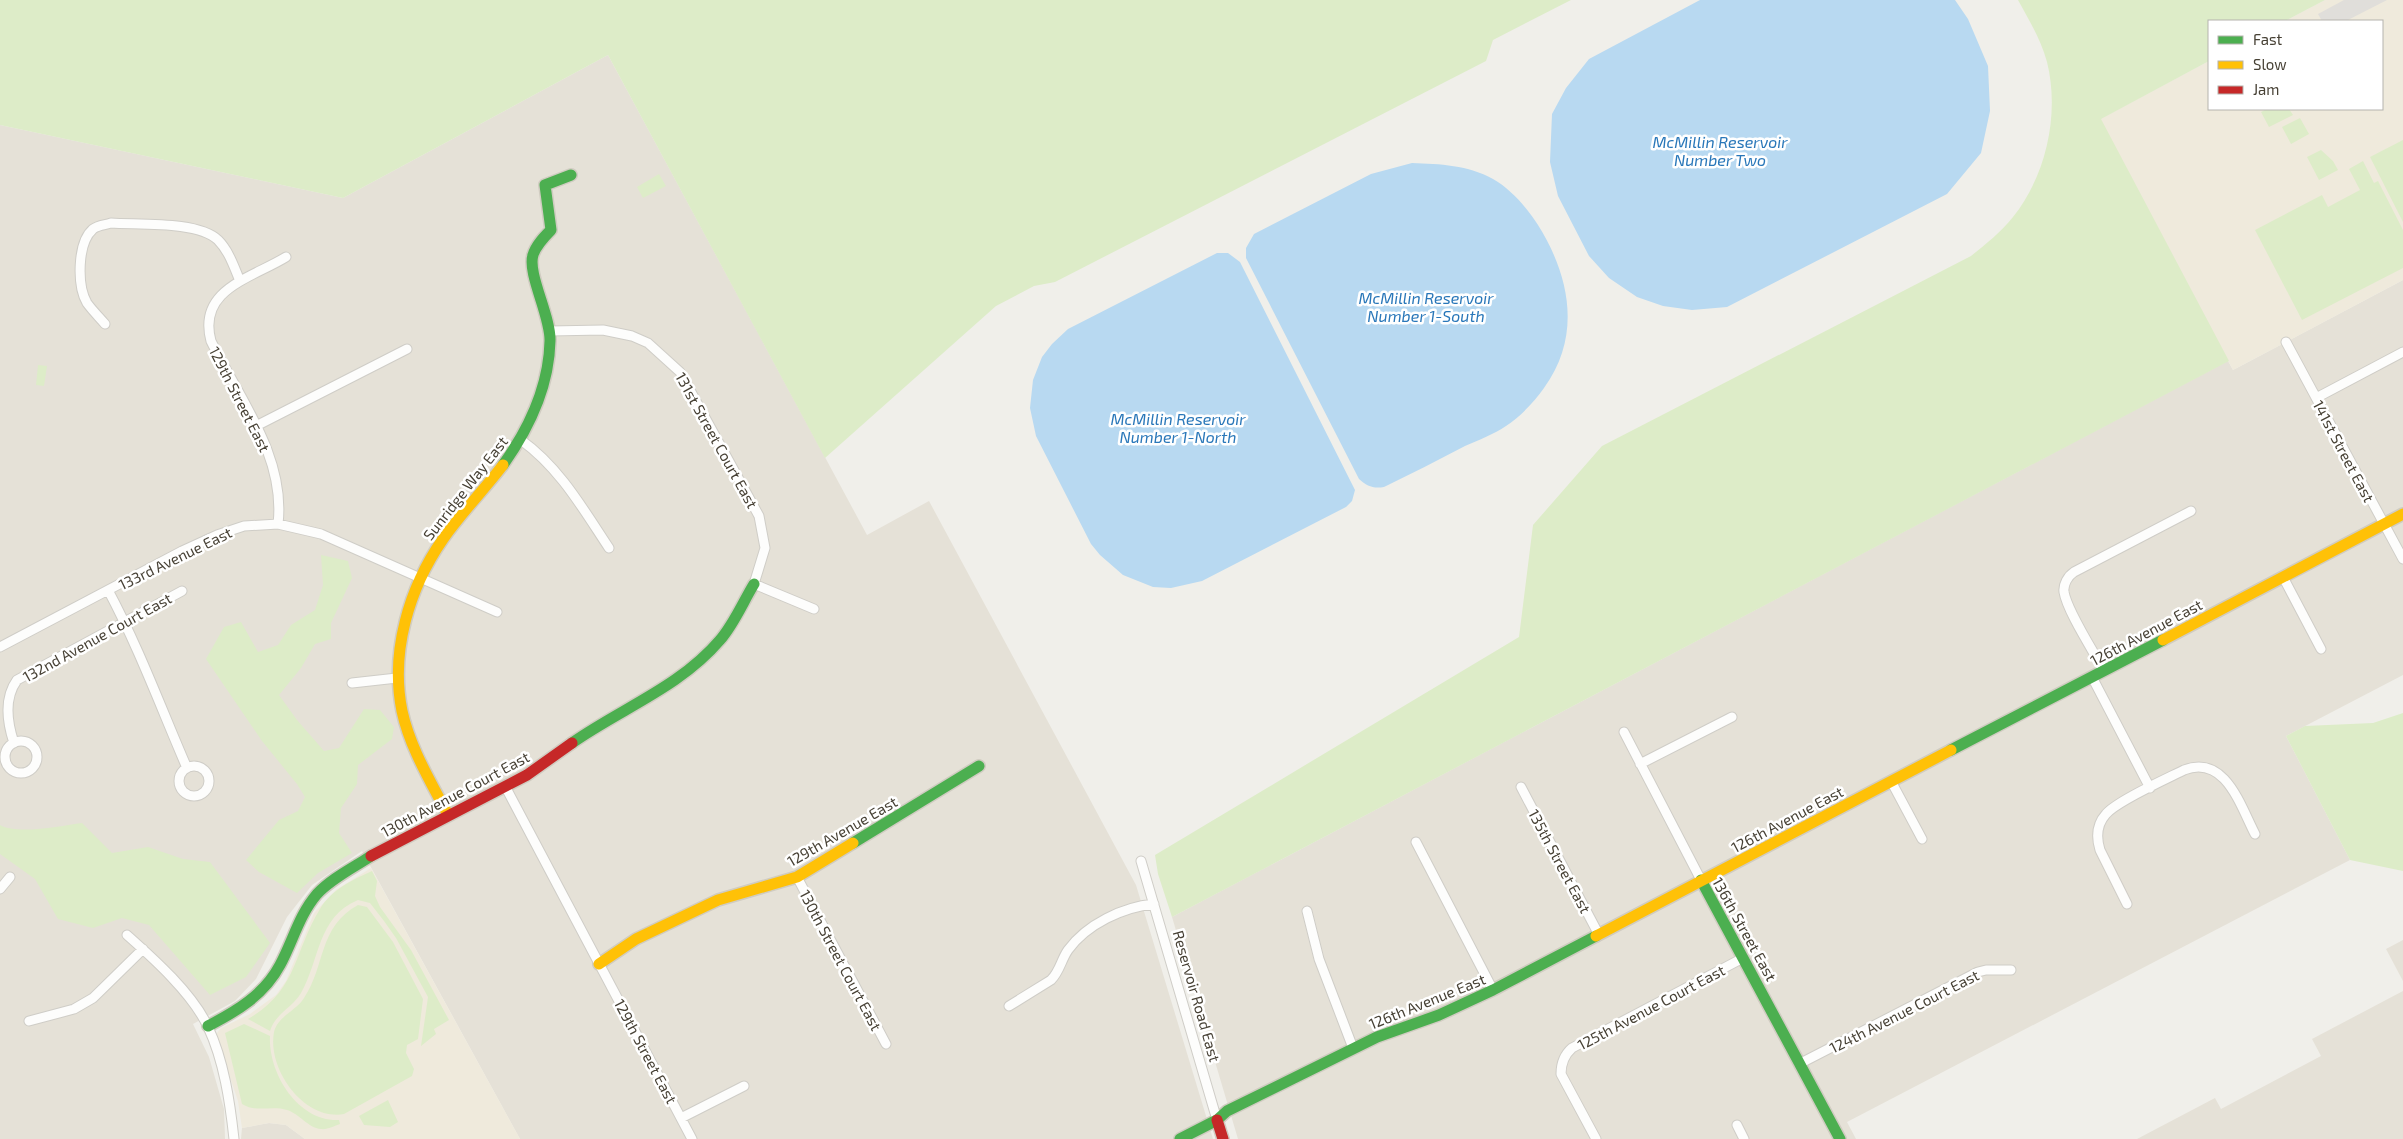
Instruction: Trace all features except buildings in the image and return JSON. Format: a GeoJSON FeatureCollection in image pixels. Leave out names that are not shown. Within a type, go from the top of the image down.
{"type":"FeatureCollection","features":[{"type":"Feature","properties":{"kind":"street","name":"Sunridge Way East"},"geometry":{"type":"LineString","coordinates":[[448,816],[414,748],[404,718],[397,678],[404,623],[421,577],[448,532],[503,466],[521,440],[538,400],[549,348],[550,331],[532,264],[532,256],[551,230],[545,185],[572,176]]}},
{"type":"Feature","properties":{"kind":"street"},"geometry":{"type":"LineString","coordinates":[[105,324],[87,303],[80,276],[86,239],[94,229],[111,224],[201,229],[219,240],[227,252],[240,281]]}},
{"type":"Feature","properties":{"kind":"street","name":"129th Street East"},"geometry":{"type":"LineString","coordinates":[[278,524],[279,497],[269,455],[210,336],[209,321],[213,306],[223,293],[240,281],[286,257]]}},
{"type":"Feature","properties":{"kind":"street","name":"131st Street Court East"},"geometry":{"type":"LineString","coordinates":[[550,331],[603,330],[632,336],[648,343],[680,372],[759,516],[765,548],[754,584]]}},
{"type":"Feature","properties":{"kind":"street","name":"141st Street East"},"geometry":{"type":"LineString","coordinates":[[2286,342],[2403,559]]}},
{"type":"Feature","properties":{"kind":"street"},"geometry":{"type":"LineString","coordinates":[[256,426],[407,349]]}},
{"type":"Feature","properties":{"kind":"street"},"geometry":{"type":"LineString","coordinates":[[2316,398],[2403,352]]}},
{"type":"Feature","properties":{"kind":"street"},"geometry":{"type":"LineString","coordinates":[[521,440],[539,453],[558,473],[609,548]]}},
{"type":"Feature","properties":{"kind":"street"},"geometry":{"type":"LineString","coordinates":[[2104,671],[2068,605],[2064,594],[2066,583],[2074,572],[2191,511]]}},
{"type":"Feature","properties":{"kind":"street","name":"126th Avenue East"},"geometry":{"type":"LineString","coordinates":[[1180,1139],[1217,1120],[1227,1111],[1353,1048],[1451,1010],[1493,990],[2403,514]]}},
{"type":"Feature","properties":{"kind":"street","name":"133rd Avenue East"},"geometry":{"type":"LineString","coordinates":[[0,647],[217,534],[244,526],[278,524],[321,534],[497,612]]}},
{"type":"Feature","properties":{"kind":"street"},"geometry":{"type":"LineString","coordinates":[[2283,577],[2321,649]]}},
{"type":"Feature","properties":{"kind":"street"},"geometry":{"type":"LineString","coordinates":[[754,584],[814,608]]}},
{"type":"Feature","properties":{"kind":"street","name":"130th Avenue Court East"},"geometry":{"type":"LineString","coordinates":[[208,1026],[249,1002],[270,980],[280,964],[302,914],[318,893],[334,879],[375,853],[538,768],[591,730],[663,689],[696,666],[721,639],[754,584]]}},
{"type":"Feature","properties":{"kind":"street"},"geometry":{"type":"LineString","coordinates":[[108,590],[125,621],[160,699],[187,768]]}},
{"type":"Feature","properties":{"kind":"street","name":"132nd Avenue Court East"},"geometry":{"type":"LineString","coordinates":[[14,743],[10,730],[9,703],[10,693],[18,680],[182,590]]}},
{"type":"Feature","properties":{"kind":"street"},"geometry":{"type":"LineString","coordinates":[[2092,677],[2150,788]]}},
{"type":"Feature","properties":{"kind":"street"},"geometry":{"type":"LineString","coordinates":[[352,683],[397,678]]}},
{"type":"Feature","properties":{"kind":"street"},"geometry":{"type":"LineString","coordinates":[[1640,764],[1732,718]]}},
{"type":"Feature","properties":{"kind":"street","name":"136th Street East"},"geometry":{"type":"LineString","coordinates":[[1624,732],[1840,1139]]}},
{"type":"Feature","properties":{"kind":"street","name":"129th Avenue East"},"geometry":{"type":"LineString","coordinates":[[599,964],[636,939],[718,900],[797,877],[979,766]]}},
{"type":"Feature","properties":{"kind":"street"},"geometry":{"type":"LineString","coordinates":[[2126,904],[2097,841],[2098,827],[2106,814],[2115,806],[2193,766],[2206,766],[2221,774],[2229,785],[2255,834]]}},
{"type":"Feature","properties":{"kind":"street"},"geometry":{"type":"LineString","coordinates":[[1891,781],[1922,840]]}},
{"type":"Feature","properties":{"kind":"street"},"geometry":{"type":"LineString","coordinates":[[505,786],[599,964]]}},
{"type":"Feature","properties":{"kind":"street","name":"135th Street East"},"geometry":{"type":"LineString","coordinates":[[1521,787],[1599,935]]}},
{"type":"Feature","properties":{"kind":"street"},"geometry":{"type":"LineString","coordinates":[[1416,842],[1493,990]]}},
{"type":"Feature","properties":{"kind":"street","name":"Reservoir Road East"},"geometry":{"type":"LineString","coordinates":[[1141,861],[1223,1139]]}},
{"type":"Feature","properties":{"kind":"street"},"geometry":{"type":"LineString","coordinates":[[0,889],[10,877]]}},
{"type":"Feature","properties":{"kind":"street","name":"130th Street Court East"},"geometry":{"type":"LineString","coordinates":[[797,877],[886,1044]]}},
{"type":"Feature","properties":{"kind":"street"},"geometry":{"type":"LineString","coordinates":[[1009,1006],[1051,980],[1056,975],[1068,950],[1086,932],[1121,912],[1154,904]]}},
{"type":"Feature","properties":{"kind":"street"},"geometry":{"type":"LineString","coordinates":[[1307,911],[1321,967],[1353,1048]]}},
{"type":"Feature","properties":{"kind":"street"},"geometry":{"type":"LineString","coordinates":[[127,935],[171,977],[208,1026],[228,1098],[234,1139]]}},
{"type":"Feature","properties":{"kind":"street"},"geometry":{"type":"LineString","coordinates":[[29,1021],[74,1009],[93,998],[143,949]]}},
{"type":"Feature","properties":{"kind":"street","name":"125th Avenue Court East"},"geometry":{"type":"LineString","coordinates":[[1596,1139],[1561,1074],[1563,1060],[1572,1048],[1743,958]]}},
{"type":"Feature","properties":{"kind":"street","name":"129th Street East"},"geometry":{"type":"LineString","coordinates":[[599,964],[692,1139]]}},
{"type":"Feature","properties":{"kind":"street","name":"124th Avenue Court East"},"geometry":{"type":"LineString","coordinates":[[1799,1064],[1978,972],[1986,970],[2011,970]]}},
{"type":"Feature","properties":{"kind":"street"},"geometry":{"type":"LineString","coordinates":[[681,1118],[744,1086]]}},
{"type":"Feature","properties":{"kind":"street"},"geometry":{"type":"LineString","coordinates":[[1737,1125],[1744,1139]]}},
{"type":"Feature","properties":{"kind":"shaded area"},"geometry":{"type":"Polygon","coordinates":[[[2325,0],[2403,0],[2403,280],[2233,370],[2100,119],[2208,62],[2208,110],[2383,110],[2383,20],[2287,20],[2325,0]]]}},
{"type":"Feature","properties":{"kind":"shaded area"},"geometry":{"type":"Polygon","coordinates":[[[2344,0],[2387,0],[2348,20],[2321,20],[2318,14],[2344,0]]]}},
{"type":"Feature","properties":{"kind":"shaded area"},"geometry":{"type":"Polygon","coordinates":[[[608,55],[867,535],[929,501],[1136,885],[1213,1139],[520,1139],[362,851],[312,885],[287,917],[256,979],[235,1001],[193,1024],[209,1057],[224,1109],[225,1139],[0,1139],[0,125],[343,198],[608,55]]]}},
{"type":"Feature","properties":{"kind":"shaded area"},"geometry":{"type":"Polygon","coordinates":[[[2403,280],[2403,675],[2286,736],[2350,860],[1847,1122],[1856,1139],[1238,1139],[1172,917],[2228,361],[2233,370],[2403,280]]]}},
{"type":"Feature","properties":{"kind":"shaded area"},"geometry":{"type":"Polygon","coordinates":[[[371,868],[520,1139],[305,1139],[286,1125],[269,1123],[242,1128],[238,1101],[217,1039],[217,1033],[221,1028],[250,1014],[276,995],[286,981],[314,913],[336,890],[371,868]]]}},
{"type":"Feature","properties":{"kind":"shaded area"},"geometry":{"type":"Polygon","coordinates":[[[2403,940],[2403,981],[2386,949],[2403,940]]]}},
{"type":"Feature","properties":{"kind":"shaded area"},"geometry":{"type":"Polygon","coordinates":[[[2403,991],[2403,1139],[2137,1139],[2215,1098],[2221,1109],[2321,1056],[2312,1039],[2403,991]]]}},
{"type":"Feature","properties":{"kind":"shaded area"},"geometry":{"type":"Polygon","coordinates":[[[269,1123],[286,1125],[305,1139],[241,1139],[242,1128],[269,1123]]]}},
{"type":"Feature","properties":{"kind":"green space"},"geometry":{"type":"Polygon","coordinates":[[[0,0],[1571,0],[1493,40],[1486,61],[1055,282],[1034,286],[996,306],[825,458],[608,55],[343,198],[0,125],[0,0]]]}},
{"type":"Feature","properties":{"kind":"green space"},"geometry":{"type":"Polygon","coordinates":[[[2018,0],[2325,0],[2287,20],[2208,20],[2208,62],[2101,119],[2229,361],[1172,917],[1158,874],[1155,855],[1519,637],[1533,525],[1602,446],[1971,256],[1993,238],[2013,217],[2024,201],[2042,164],[2047,144],[2051,123],[2051,82],[2047,62],[2034,30],[2018,0]]]}},
{"type":"Feature","properties":{"kind":"green space"},"geometry":{"type":"Polygon","coordinates":[[[2265,110],[2290,110],[2293,115],[2269,127],[2261,112],[2265,110]]]}},
{"type":"Feature","properties":{"kind":"green space"},"geometry":{"type":"Polygon","coordinates":[[[2300,118],[2309,134],[2291,144],[2282,127],[2300,118]]]}},
{"type":"Feature","properties":{"kind":"green space"},"geometry":{"type":"Polygon","coordinates":[[[2403,140],[2403,222],[2370,157],[2403,140]]]}},
{"type":"Feature","properties":{"kind":"green space"},"geometry":{"type":"Polygon","coordinates":[[[2321,150],[2333,161],[2338,170],[2319,180],[2307,157],[2321,150]]]}},
{"type":"Feature","properties":{"kind":"green space"},"geometry":{"type":"Polygon","coordinates":[[[2363,161],[2374,183],[2378,181],[2403,230],[2403,268],[2302,320],[2255,230],[2322,195],[2328,207],[2360,190],[2349,169],[2363,161]]]}},
{"type":"Feature","properties":{"kind":"green space"},"geometry":{"type":"Polygon","coordinates":[[[659,174],[666,186],[643,198],[637,187],[659,174]]]}},
{"type":"Feature","properties":{"kind":"green space"},"geometry":{"type":"Polygon","coordinates":[[[38,365],[47,366],[44,386],[36,385],[38,365]]]}},
{"type":"Feature","properties":{"kind":"green space"},"geometry":{"type":"Polygon","coordinates":[[[321,555],[348,561],[352,578],[331,623],[331,639],[315,644],[301,668],[279,695],[297,720],[324,751],[339,748],[364,709],[380,710],[394,727],[392,739],[358,765],[357,784],[341,808],[339,833],[352,853],[318,873],[297,893],[259,872],[246,860],[279,820],[298,811],[305,797],[297,784],[262,741],[206,659],[224,627],[241,622],[258,652],[278,645],[291,625],[315,610],[323,585],[321,555]]]}},
{"type":"Feature","properties":{"kind":"green space"},"geometry":{"type":"Polygon","coordinates":[[[2403,713],[2403,871],[2350,860],[2286,736],[2305,726],[2373,723],[2403,713]]]}},
{"type":"Feature","properties":{"kind":"green space"},"geometry":{"type":"Polygon","coordinates":[[[82,823],[112,853],[148,847],[183,859],[210,862],[270,943],[246,977],[210,995],[149,925],[122,918],[93,928],[58,919],[35,879],[0,854],[0,825],[8,828],[28,830],[82,823]]]}},
{"type":"Feature","properties":{"kind":"green space"},"geometry":{"type":"Polygon","coordinates":[[[372,871],[377,881],[375,896],[380,907],[411,950],[449,1020],[434,1029],[436,1034],[421,1046],[428,997],[396,938],[384,921],[370,903],[358,900],[334,917],[321,940],[301,993],[280,1015],[270,1031],[248,1019],[277,996],[286,983],[311,925],[330,896],[343,886],[372,871]]]}},
{"type":"Feature","properties":{"kind":"green space"},"geometry":{"type":"Polygon","coordinates":[[[358,905],[367,907],[393,942],[423,999],[418,1039],[407,1045],[406,1053],[414,1069],[412,1076],[344,1114],[329,1114],[315,1109],[302,1101],[291,1090],[276,1061],[273,1046],[274,1032],[279,1022],[301,1003],[304,998],[316,973],[329,935],[336,924],[345,914],[358,905]]]}},
{"type":"Feature","properties":{"kind":"green space"},"geometry":{"type":"Polygon","coordinates":[[[244,1024],[270,1036],[274,1065],[288,1093],[311,1113],[324,1118],[339,1120],[340,1124],[326,1129],[316,1128],[287,1110],[276,1108],[258,1109],[242,1104],[225,1033],[244,1024]]]}},
{"type":"Feature","properties":{"kind":"green space"},"geometry":{"type":"Polygon","coordinates":[[[388,1100],[398,1122],[390,1127],[364,1125],[359,1116],[388,1100]]]}},
{"type":"Feature","properties":{"kind":"water","name":"McMillin Reservoir Number Two"},"geometry":{"type":"Polygon","coordinates":[[[1700,0],[1955,0],[1968,19],[1988,66],[1990,111],[1981,153],[1947,194],[1727,307],[1692,310],[1663,306],[1637,297],[1609,278],[1589,256],[1558,196],[1550,162],[1552,114],[1566,88],[1589,59],[1700,0]]]}},
{"type":"Feature","properties":{"kind":"water","name":"McMillin Reservoir Number 1-South"},"geometry":{"type":"Polygon","coordinates":[[[1412,163],[1464,168],[1483,174],[1500,183],[1518,199],[1538,225],[1558,265],[1564,285],[1567,327],[1564,348],[1556,368],[1540,393],[1516,418],[1491,434],[1384,487],[1377,488],[1359,479],[1246,258],[1246,248],[1254,234],[1371,174],[1412,163]]]}},
{"type":"Feature","properties":{"kind":"water","name":"McMillin Reservoir Number 1-North"},"geometry":{"type":"Polygon","coordinates":[[[1217,253],[1228,253],[1240,262],[1355,490],[1352,501],[1346,507],[1202,581],[1171,588],[1153,587],[1123,575],[1100,555],[1091,544],[1036,436],[1030,408],[1033,380],[1042,357],[1052,344],[1068,329],[1217,253]]]}},
{"type":"Feature","properties":{"kind":"traffic: fast"},"geometry":{"type":"LineString","coordinates":[[503,465],[521,437],[536,407],[549,358],[549,331],[532,263],[536,248],[551,230],[545,185],[571,175]]}},
{"type":"Feature","properties":{"kind":"traffic: fast"},"geometry":{"type":"LineString","coordinates":[[572,743],[650,696],[687,671],[720,640],[730,627],[754,584]]}},
{"type":"Feature","properties":{"kind":"traffic: fast"},"geometry":{"type":"LineString","coordinates":[[1951,750],[2163,640]]}},
{"type":"Feature","properties":{"kind":"traffic: fast"},"geometry":{"type":"LineString","coordinates":[[853,843],[979,766]]}},
{"type":"Feature","properties":{"kind":"traffic: fast"},"geometry":{"type":"LineString","coordinates":[[208,1026],[239,1008],[258,994],[274,976],[301,919],[317,894],[336,878],[371,856]]}},
{"type":"Feature","properties":{"kind":"traffic: fast"},"geometry":{"type":"LineString","coordinates":[[1701,880],[1840,1139]]}},
{"type":"Feature","properties":{"kind":"traffic: fast"},"geometry":{"type":"LineString","coordinates":[[1180,1139],[1217,1120],[1227,1111],[1377,1037],[1439,1015],[1493,990],[1596,936]]}},
{"type":"Feature","properties":{"kind":"traffic: slow"},"geometry":{"type":"LineString","coordinates":[[448,815],[410,738],[402,711],[399,689],[401,644],[405,621],[412,599],[431,558],[450,529],[503,465]]}},
{"type":"Feature","properties":{"kind":"traffic: slow"},"geometry":{"type":"LineString","coordinates":[[2163,640],[2403,514]]}},
{"type":"Feature","properties":{"kind":"traffic: slow"},"geometry":{"type":"LineString","coordinates":[[1596,936],[1951,750]]}},
{"type":"Feature","properties":{"kind":"traffic: slow"},"geometry":{"type":"LineString","coordinates":[[599,964],[636,939],[718,900],[797,877],[853,843]]}},
{"type":"Feature","properties":{"kind":"traffic: jam"},"geometry":{"type":"LineString","coordinates":[[371,856],[527,775],[572,743]]}},
{"type":"Feature","properties":{"kind":"traffic: jam"},"geometry":{"type":"LineString","coordinates":[[1217,1120],[1223,1139]]}}]}
